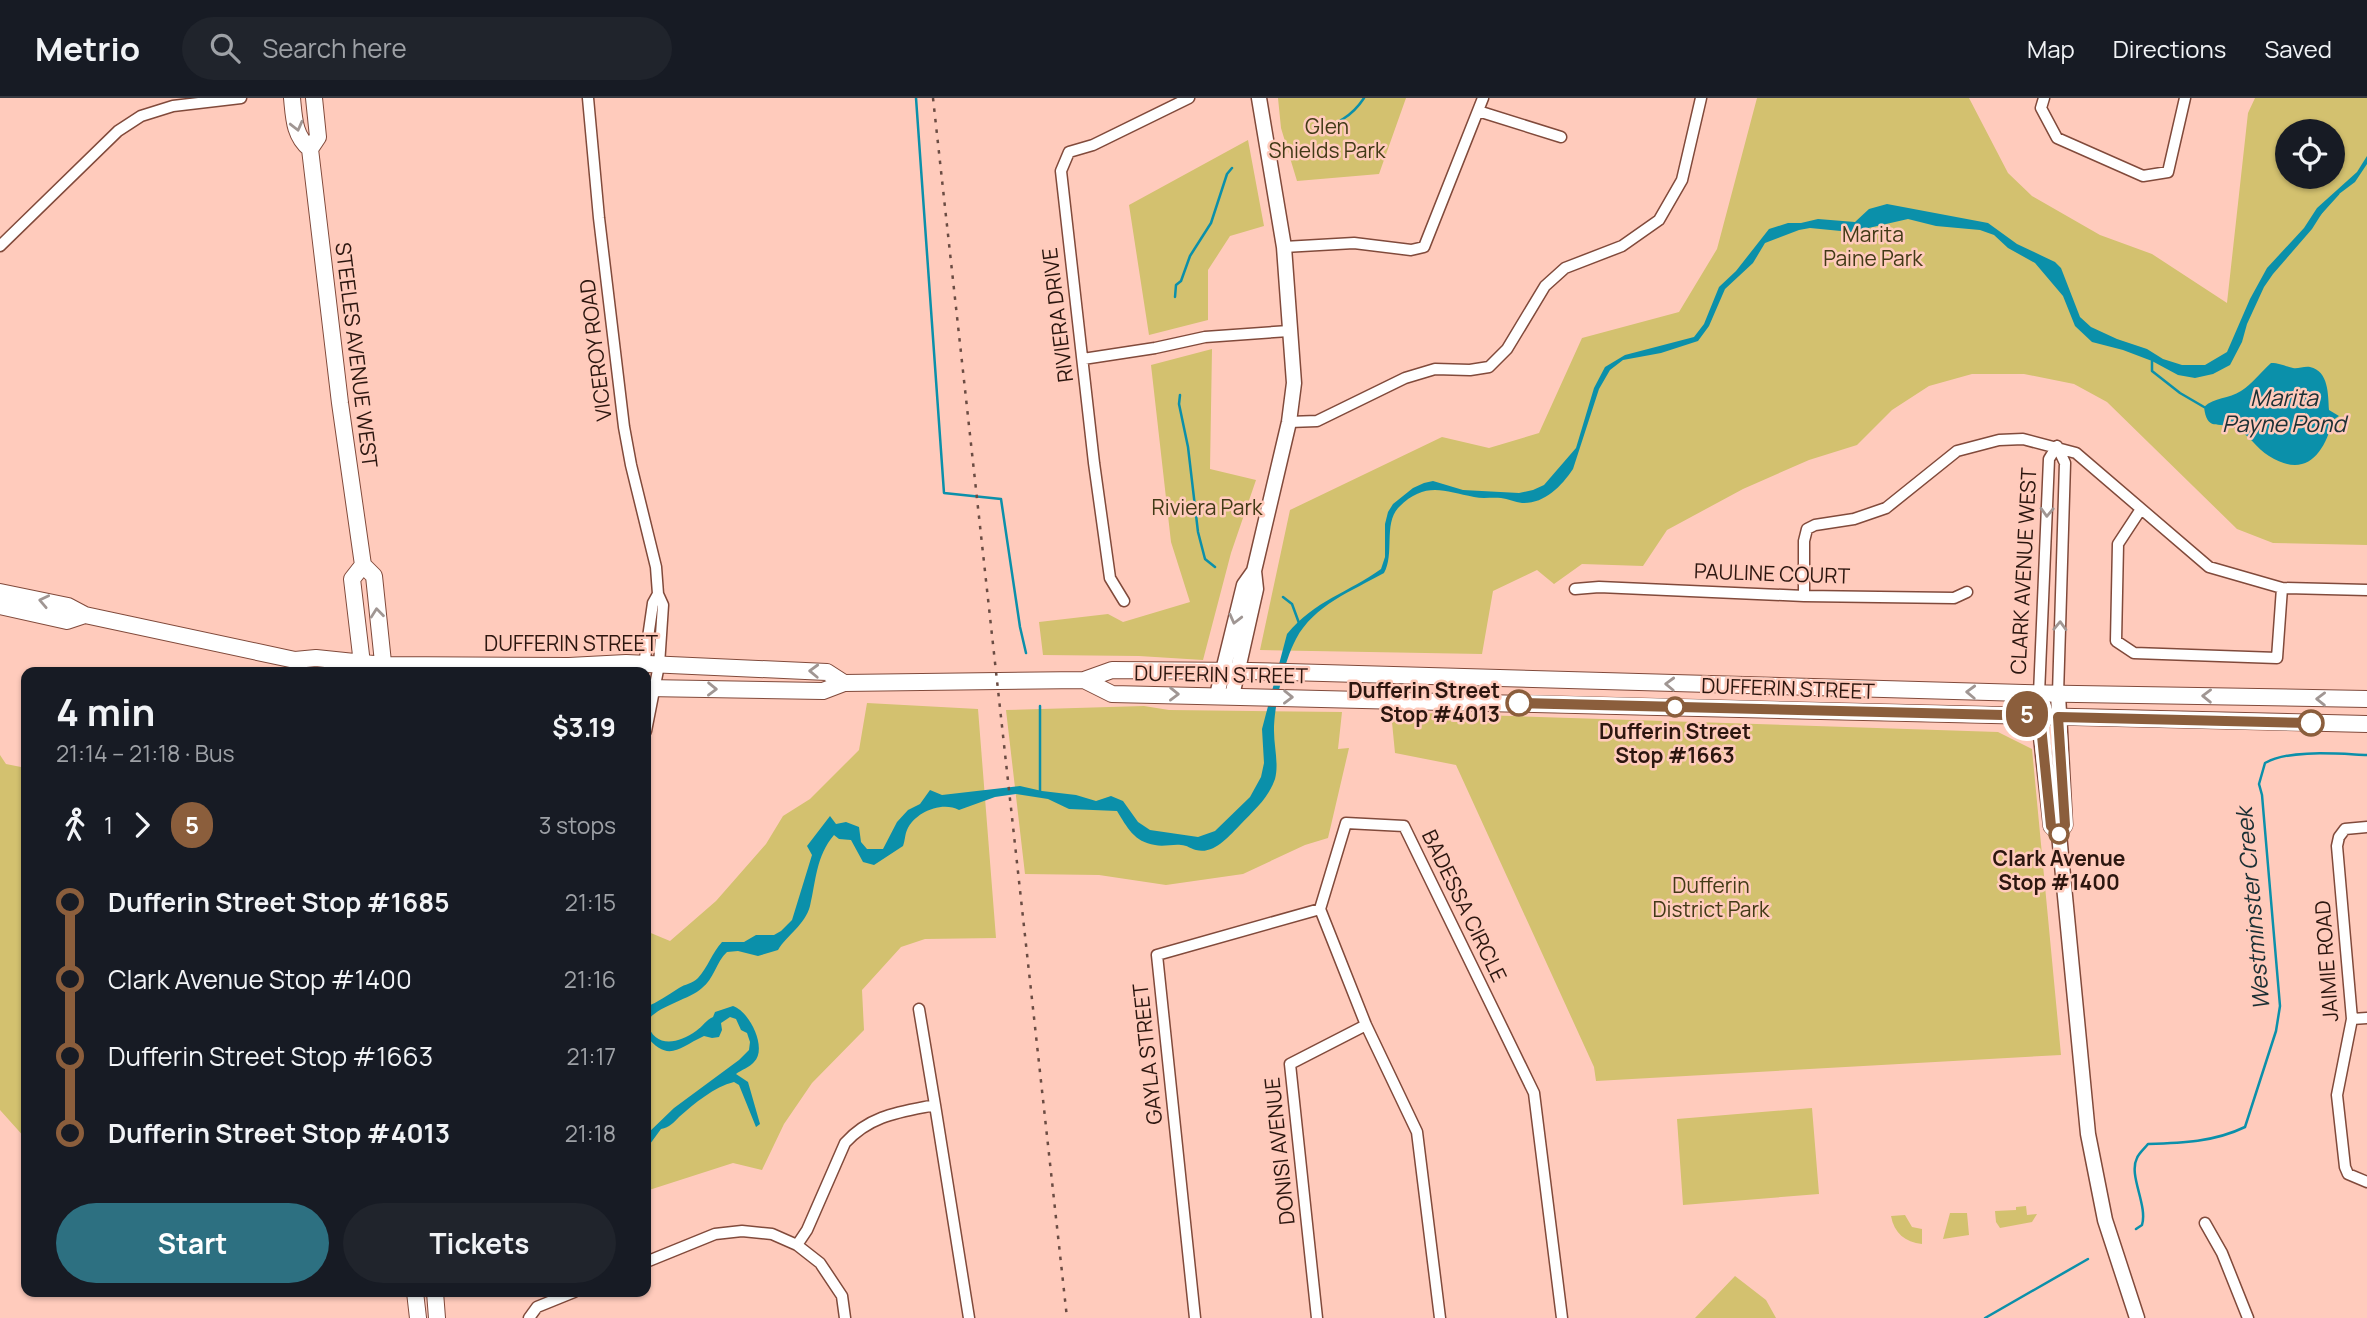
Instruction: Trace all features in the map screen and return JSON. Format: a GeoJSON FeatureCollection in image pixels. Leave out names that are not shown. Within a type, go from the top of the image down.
{"type":"FeatureCollection","features":[{"type":"Feature","properties":{"kind":"main road","name":"STEELES AVENUE WEST"},"geometry":{"type":"LineString","coordinates":[[292,98],[296,131],[310,149]]}},
{"type":"Feature","properties":{"kind":"main road","name":"STEELES AVENUE WEST"},"geometry":{"type":"LineString","coordinates":[[314,98],[318,136],[310,149],[340,403],[363,565],[374,576],[383,667]]}},
{"type":"Feature","properties":{"kind":"main road","name":"STEELES AVENUE WEST"},"geometry":{"type":"LineString","coordinates":[[362,667],[352,579],[363,565]]}},
{"type":"Feature","properties":{"kind":"main road","name":"DUFFERIN STREET"},"geometry":{"type":"LineString","coordinates":[[0,592],[68,606],[85,615],[295,660],[316,658],[357,667]]}},
{"type":"Feature","properties":{"kind":"main road","name":"DUFFERIN STREET"},"geometry":{"type":"LineString","coordinates":[[0,606],[67,621],[85,615]]}},
{"type":"Feature","properties":{"kind":"main road","name":"DUFFERIN STREET"},"geometry":{"type":"LineString","coordinates":[[295,660],[304,667]]}},
{"type":"Feature","properties":{"kind":"main road","name":"DUFFERIN STREET"},"geometry":{"type":"LineString","coordinates":[[651,667],[827,672],[845,683]]}},
{"type":"Feature","properties":{"kind":"main road","name":"DUFFERIN STREET"},"geometry":{"type":"LineString","coordinates":[[651,688],[823,691],[845,683],[1084,680],[1112,670],[1256,671],[2039,694],[2367,699]]}},
{"type":"Feature","properties":{"kind":"main road","name":"DUFFERIN STREET"},"geometry":{"type":"LineString","coordinates":[[1084,680],[1112,694],[2367,724]]}},
{"type":"Feature","properties":{"kind":"main road"},"geometry":{"type":"LineString","coordinates":[[416,1297],[418,1318]]}},
{"type":"Feature","properties":{"kind":"main road"},"geometry":{"type":"LineString","coordinates":[[435,1297],[437,1318]]}},
{"type":"Feature","properties":{"kind":"street"},"geometry":{"type":"LineString","coordinates":[[0,246],[118,131],[141,116],[173,106],[241,98]]}},
{"type":"Feature","properties":{"kind":"street","name":"VICEROY ROAD"},"geometry":{"type":"LineString","coordinates":[[588,98],[599,218],[624,427],[656,567],[658,594],[663,605],[649,667]]}},
{"type":"Feature","properties":{"kind":"street","name":"RIVIERA DRIVE"},"geometry":{"type":"LineString","coordinates":[[1124,601],[1110,578],[1094,463],[1061,171],[1069,152],[1093,145],[1189,98]]}},
{"type":"Feature","properties":{"kind":"street"},"geometry":{"type":"LineString","coordinates":[[1225,695],[1256,589],[1254,571],[1289,422],[1294,383],[1284,247],[1259,98]]}},
{"type":"Feature","properties":{"kind":"street"},"geometry":{"type":"LineString","coordinates":[[1284,247],[1354,243],[1411,250],[1424,247],[1483,98]]}},
{"type":"Feature","properties":{"kind":"street"},"geometry":{"type":"LineString","coordinates":[[1289,422],[1317,421],[1405,378],[1435,369],[1470,370],[1489,367],[1507,349],[1545,286],[1566,268],[1622,246],[1659,220],[1682,180],[1702,98]]}},
{"type":"Feature","properties":{"kind":"street"},"geometry":{"type":"LineString","coordinates":[[2044,98],[2041,108],[2057,138],[2143,176],[2168,172],[2185,98]]}},
{"type":"Feature","properties":{"kind":"street"},"geometry":{"type":"LineString","coordinates":[[1478,111],[1561,136]]}},
{"type":"Feature","properties":{"kind":"street"},"geometry":{"type":"LineString","coordinates":[[1083,359],[1205,337],[1289,331]]}},
{"type":"Feature","properties":{"kind":"street"},"geometry":{"type":"LineString","coordinates":[[1804,596],[1804,541],[1807,529],[1815,525],[1869,515],[1886,508],[1956,451],[1998,440],[2023,439],[2076,453],[2209,567],[2282,587],[2367,590]]}},
{"type":"Feature","properties":{"kind":"street","name":"CLARK AVENUE WEST"},"geometry":{"type":"LineString","coordinates":[[2057,446],[2049,459],[2039,694],[2051,826],[2059,834]]}},
{"type":"Feature","properties":{"kind":"street","name":"CLARK AVENUE WEST"},"geometry":{"type":"LineString","coordinates":[[2057,446],[2065,463],[2058,694],[2065,825],[2059,834],[2088,1137],[2105,1220],[2137,1318]]}},
{"type":"Feature","properties":{"kind":"street"},"geometry":{"type":"LineString","coordinates":[[2141,509],[2118,544],[2116,641],[2134,653],[2277,658],[2282,587]]}},
{"type":"Feature","properties":{"kind":"street","name":"PAULINE COURT"},"geometry":{"type":"LineString","coordinates":[[1575,589],[1599,587],[1804,596],[1954,598],[1967,592]]}},
{"type":"Feature","properties":{"kind":"street","name":"BADESSA CIRCLE"},"geometry":{"type":"LineString","coordinates":[[1320,909],[1346,823],[1404,826],[1534,1093],[1562,1318]]}},
{"type":"Feature","properties":{"kind":"street","name":"JAIMIE ROAD"},"geometry":{"type":"LineString","coordinates":[[2367,827],[2345,829],[2337,846],[2352,1019],[2337,1095],[2345,1167],[2348,1174],[2367,1182]]}},
{"type":"Feature","properties":{"kind":"street"},"geometry":{"type":"LineString","coordinates":[[1320,909],[1366,1025],[1417,1132],[1440,1318]]}},
{"type":"Feature","properties":{"kind":"street","name":"GAYLA STREET"},"geometry":{"type":"LineString","coordinates":[[1195,1318],[1157,955],[1320,909]]}},
{"type":"Feature","properties":{"kind":"street"},"geometry":{"type":"LineString","coordinates":[[919,1009],[969,1318]]}},
{"type":"Feature","properties":{"kind":"street"},"geometry":{"type":"LineString","coordinates":[[2352,1019],[2367,1018]]}},
{"type":"Feature","properties":{"kind":"street","name":"DONISI AVENUE"},"geometry":{"type":"LineString","coordinates":[[1317,1318],[1290,1065],[1366,1025]]}},
{"type":"Feature","properties":{"kind":"street"},"geometry":{"type":"LineString","coordinates":[[797,1245],[807,1230],[845,1143],[855,1132],[887,1114],[935,1105]]}},
{"type":"Feature","properties":{"kind":"street"},"geometry":{"type":"LineString","coordinates":[[2205,1223],[2222,1253],[2248,1318]]}},
{"type":"Feature","properties":{"kind":"street"},"geometry":{"type":"LineString","coordinates":[[651,1260],[715,1234],[742,1231],[772,1234],[797,1245],[820,1263],[842,1296],[845,1318]]}},
{"type":"Feature","properties":{"kind":"street"},"geometry":{"type":"LineString","coordinates":[[529,1318],[537,1307],[562,1297]]}},
{"type":"Feature","properties":{"kind":"green space","name":"Glen Shields Park"},"geometry":{"type":"Polygon","coordinates":[[[1278,98],[1406,98],[1379,174],[1297,181],[1281,128],[1278,98]]]}},
{"type":"Feature","properties":{"kind":"green space","name":"Marita Paine Park"},"geometry":{"type":"Polygon","coordinates":[[[1757,98],[1969,98],[2008,173],[2032,196],[2100,235],[2152,254],[2227,303],[2248,113],[2255,98],[2367,98],[2367,545],[2273,543],[2237,529],[2107,402],[2074,384],[2024,374],[1972,374],[1929,386],[1892,410],[1857,445],[1809,460],[1743,489],[1667,530],[1643,566],[1582,564],[1554,584],[1537,570],[1493,591],[1482,654],[1260,650],[1290,510],[1442,437],[1489,448],[1539,433],[1582,338],[1679,312],[1717,249],[1757,98]]]}},
{"type":"Feature","properties":{"kind":"green space"},"geometry":{"type":"Polygon","coordinates":[[[1248,140],[1264,226],[1230,236],[1208,270],[1208,320],[1149,335],[1129,205],[1248,140]]]}},
{"type":"Feature","properties":{"kind":"green space","name":"Riviera Park"},"geometry":{"type":"Polygon","coordinates":[[[1212,349],[1210,469],[1256,480],[1231,553],[1203,660],[1043,655],[1039,622],[1108,614],[1123,622],[1190,602],[1171,542],[1151,365],[1212,349]]]}},
{"type":"Feature","properties":{"kind":"green space"},"geometry":{"type":"Polygon","coordinates":[[[867,703],[978,709],[996,938],[925,939],[901,947],[862,990],[864,1030],[812,1083],[784,1124],[762,1170],[733,1163],[651,1189],[651,933],[670,941],[716,901],[766,844],[783,816],[810,799],[859,750],[867,703]]]}},
{"type":"Feature","properties":{"kind":"green space"},"geometry":{"type":"Polygon","coordinates":[[[1144,706],[1169,710],[1342,712],[1338,749],[1349,748],[1328,838],[1305,845],[1243,874],[1166,885],[1099,875],[1025,874],[1006,710],[1144,706]]]}},
{"type":"Feature","properties":{"kind":"green space","name":"Dufferin District Park"},"geometry":{"type":"Polygon","coordinates":[[[1391,712],[1998,732],[2032,749],[2061,1055],[1596,1081],[1594,1067],[1456,765],[1395,753],[1391,712]]]}},
{"type":"Feature","properties":{"kind":"green space"},"geometry":{"type":"Polygon","coordinates":[[[0,755],[6,764],[21,767],[21,1133],[0,1110],[0,755]]]}},
{"type":"Feature","properties":{"kind":"green space"},"geometry":{"type":"Polygon","coordinates":[[[1812,1108],[1819,1194],[1683,1205],[1677,1119],[1812,1108]]]}},
{"type":"Feature","properties":{"kind":"green space"},"geometry":{"type":"Polygon","coordinates":[[[2026,1206],[2027,1215],[2037,1214],[2032,1222],[2000,1228],[1996,1222],[1995,1211],[2016,1210],[2016,1207],[2026,1206]]]}},
{"type":"Feature","properties":{"kind":"green space"},"geometry":{"type":"Polygon","coordinates":[[[1950,1213],[1967,1213],[1969,1235],[1943,1239],[1950,1213]]]}},
{"type":"Feature","properties":{"kind":"green space"},"geometry":{"type":"Polygon","coordinates":[[[1905,1215],[1912,1227],[1922,1229],[1922,1244],[1906,1239],[1895,1227],[1891,1216],[1905,1215]]]}},
{"type":"Feature","properties":{"kind":"green space"},"geometry":{"type":"Polygon","coordinates":[[[1735,1276],[1766,1300],[1776,1318],[1695,1318],[1735,1276]]]}},
{"type":"Feature","properties":{"kind":"water"},"geometry":{"type":"Polygon","coordinates":[[[2367,156],[2367,164],[2355,182],[2335,197],[2264,287],[2230,365],[2213,374],[2195,378],[2178,375],[2152,361],[2092,342],[2075,326],[2063,296],[2035,263],[2008,248],[1994,235],[1980,230],[1936,226],[1908,219],[1851,232],[1810,228],[1765,243],[1753,263],[1725,289],[1709,326],[1698,341],[1661,353],[1623,360],[1610,370],[1599,389],[1573,469],[1551,493],[1538,501],[1522,503],[1435,490],[1417,494],[1399,507],[1391,521],[1389,557],[1384,573],[1323,608],[1296,639],[1280,684],[1276,709],[1275,779],[1260,804],[1221,844],[1203,851],[1183,845],[1161,846],[1148,843],[1132,833],[1117,811],[1069,809],[1048,799],[1016,794],[995,797],[959,810],[945,807],[922,813],[907,830],[903,846],[874,865],[863,862],[851,840],[839,839],[834,835],[820,860],[808,913],[778,950],[758,956],[738,951],[727,952],[702,988],[651,1016],[651,1005],[696,980],[722,942],[744,942],[756,935],[774,935],[792,920],[812,855],[807,846],[830,816],[836,824],[846,822],[859,827],[861,842],[867,849],[883,849],[897,822],[908,810],[920,804],[930,790],[942,795],[1020,786],[1096,801],[1111,796],[1123,801],[1138,822],[1150,830],[1198,837],[1215,831],[1250,797],[1261,777],[1264,763],[1262,729],[1287,634],[1320,605],[1381,569],[1385,557],[1385,524],[1393,504],[1413,488],[1433,481],[1463,490],[1519,493],[1544,485],[1576,448],[1594,388],[1605,367],[1625,355],[1694,337],[1704,324],[1719,287],[1736,271],[1769,229],[1818,219],[1855,222],[1869,209],[1887,204],[1988,223],[2017,244],[2055,262],[2061,268],[2080,317],[2091,327],[2147,349],[2163,359],[2182,365],[2205,365],[2227,352],[2267,268],[2304,228],[2317,208],[2338,189],[2345,189],[2345,183],[2357,172],[2367,156]]]}},
{"type":"Feature","properties":{"kind":"water","name":"Marita Payne Pond"},"geometry":{"type":"Polygon","coordinates":[[[2271,363],[2316,369],[2326,384],[2329,410],[2339,416],[2333,420],[2319,452],[2303,464],[2293,465],[2269,456],[2240,430],[2210,423],[2205,415],[2204,407],[2241,391],[2271,363]]]}},
{"type":"Feature","properties":{"kind":"water"},"geometry":{"type":"Polygon","coordinates":[[[733,1006],[739,1009],[755,1031],[759,1048],[754,1062],[736,1074],[748,1082],[760,1124],[756,1127],[739,1085],[734,1082],[712,1092],[692,1106],[661,1129],[651,1143],[651,1130],[674,1108],[739,1060],[749,1050],[750,1042],[747,1033],[741,1030],[736,1019],[730,1017],[721,1023],[719,1037],[704,1036],[674,1051],[661,1049],[651,1041],[651,1032],[667,1042],[682,1039],[696,1031],[713,1017],[715,1012],[733,1006]]]}},
{"type":"Feature","properties":{"kind":"waterway"},"geometry":{"type":"LineString","coordinates":[[916,98],[944,493],[1001,499],[1026,653]]}},
{"type":"Feature","properties":{"kind":"waterway"},"geometry":{"type":"LineString","coordinates":[[1314,133],[1348,115],[1364,98]]}},
{"type":"Feature","properties":{"kind":"waterway"},"geometry":{"type":"LineString","coordinates":[[1175,297],[1176,285],[1181,281],[1190,256],[1211,223],[1227,174],[1232,168]]}},
{"type":"Feature","properties":{"kind":"waterway"},"geometry":{"type":"LineString","coordinates":[[2319,215],[2338,194]]}},
{"type":"Feature","properties":{"kind":"waterway"},"geometry":{"type":"LineString","coordinates":[[2152,361],[2152,371],[2180,393],[2204,407]]}},
{"type":"Feature","properties":{"kind":"waterway"},"geometry":{"type":"LineString","coordinates":[[1180,395],[1179,404],[1188,447],[1198,532],[1205,559],[1215,567]]}},
{"type":"Feature","properties":{"kind":"waterway"},"geometry":{"type":"LineString","coordinates":[[1283,597],[1292,604],[1299,623]]}},
{"type":"Feature","properties":{"kind":"waterway"},"geometry":{"type":"LineString","coordinates":[[1040,706],[1040,793]]}},
{"type":"Feature","properties":{"kind":"waterway","name":"Westminster Creek"},"geometry":{"type":"LineString","coordinates":[[2136,1229],[2142,1225],[2143,1217],[2135,1173],[2139,1154],[2148,1144],[2210,1139],[2245,1127],[2276,1031],[2280,1006],[2259,784],[2265,763],[2301,754],[2367,755]]}},
{"type":"Feature","properties":{"kind":"waterway","name":"Westminster Creek"},"geometry":{"type":"LineString","coordinates":[[1985,1318],[2088,1259]]}},
{"type":"Feature","properties":{"kind":"railway"},"geometry":{"type":"LineString","coordinates":[[933,98],[1067,1318]]}},
{"type":"Feature","properties":{"kind":"bus line","name":"5"},"geometry":{"type":"LineString","coordinates":[[1519,703],[2040,716],[2051,826],[2059,834],[2065,825],[2058,717],[2311,723]]}},
{"type":"Feature","properties":{"kind":"place","name":"Dufferin Street Stop #4013"},"geometry":{"type":"Point","coordinates":[1519,703]}},
{"type":"Feature","properties":{"kind":"place","name":"Dufferin Street Stop #1663"},"geometry":{"type":"Point","coordinates":[1675,707]}},
{"type":"Feature","properties":{"kind":"place","name":"Clark Avenue Stop #1400"},"geometry":{"type":"Point","coordinates":[2059,834]}}]}
